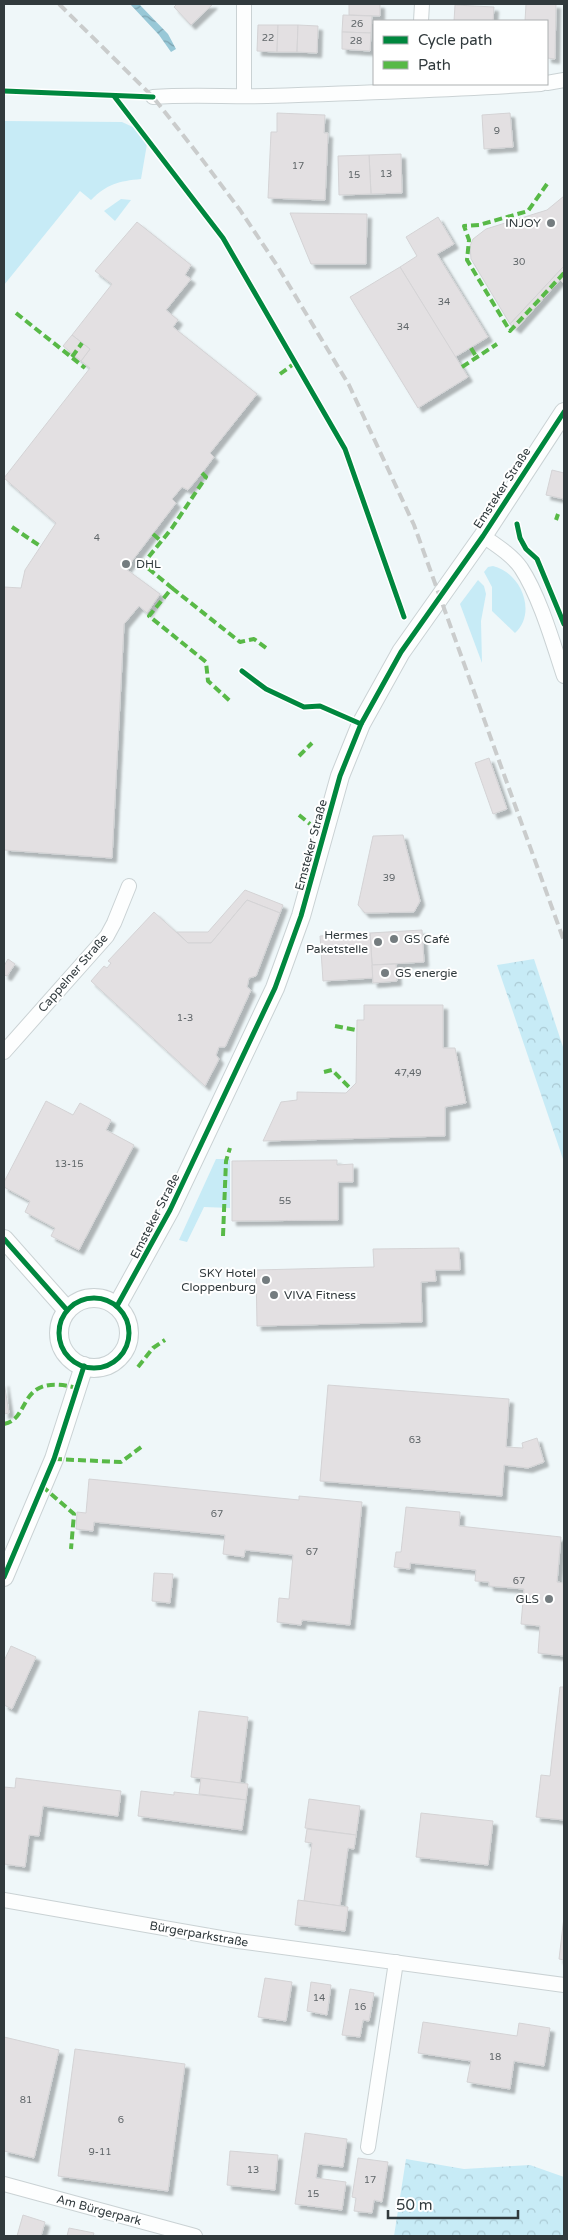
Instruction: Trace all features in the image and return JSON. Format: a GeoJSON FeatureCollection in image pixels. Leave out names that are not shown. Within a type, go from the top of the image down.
{"type":"FeatureCollection","features":[{"type":"Feature","properties":{"kind":"street"},"geometry":{"type":"LineString","coordinates":[[244,4],[244,96]]}},
{"type":"Feature","properties":{"kind":"street"},"geometry":{"type":"LineString","coordinates":[[422,4],[422,20]]}},
{"type":"Feature","properties":{"kind":"street"},"geometry":{"type":"LineString","coordinates":[[548,83],[564,80]]}},
{"type":"Feature","properties":{"kind":"street"},"geometry":{"type":"LineString","coordinates":[[153,97],[177,95],[244,96],[510,85]]}},
{"type":"Feature","properties":{"kind":"street","name":"Emsteker Straße"},"geometry":{"type":"LineString","coordinates":[[117,1306],[170,1210],[275,988],[301,916],[340,776],[361,724],[401,652],[483,536],[564,412]]}},
{"type":"Feature","properties":{"kind":"street"},"geometry":{"type":"LineString","coordinates":[[483,536],[501,549],[522,570],[532,590],[564,676]]}},
{"type":"Feature","properties":{"kind":"street","name":"Cappelner Straße"},"geometry":{"type":"LineString","coordinates":[[4,1052],[107,936],[129,886]]}},
{"type":"Feature","properties":{"kind":"street"},"geometry":{"type":"LineString","coordinates":[[4,1239],[67,1310]]}},
{"type":"Feature","properties":{"kind":"street"},"geometry":{"type":"LineString","coordinates":[[91,1298],[108,1300],[117,1306],[124,1314],[129,1334],[124,1349],[114,1361],[105,1366],[84,1366],[68,1357],[60,1340],[60,1322],[67,1310],[76,1303],[91,1298]]}},
{"type":"Feature","properties":{"kind":"street"},"geometry":{"type":"LineString","coordinates":[[4,1577],[54,1459],[84,1366]]}},
{"type":"Feature","properties":{"kind":"street","name":"Bürgerparkstraße"},"geometry":{"type":"LineString","coordinates":[[4,1900],[238,1941],[564,1985]]}},
{"type":"Feature","properties":{"kind":"street"},"geometry":{"type":"LineString","coordinates":[[368,2147],[396,1962]]}},
{"type":"Feature","properties":{"kind":"street","name":"Am Bürgerpark"},"geometry":{"type":"LineString","coordinates":[[4,2184],[180,2234],[195,2236]]}},
{"type":"Feature","properties":{"kind":"green space"},"geometry":{"type":"Polygon","coordinates":[[[4,121],[122,122],[135,128],[147,144],[141,179],[114,184],[102,190],[91,200],[80,191],[4,285],[4,121]]]}},
{"type":"Feature","properties":{"kind":"green space"},"geometry":{"type":"Polygon","coordinates":[[[121,199],[131,200],[115,221],[104,211],[121,199]]]}},
{"type":"Feature","properties":{"kind":"green space"},"geometry":{"type":"Polygon","coordinates":[[[493,566],[511,576],[523,594],[525,615],[522,624],[515,633],[492,611],[492,587],[484,572],[488,567],[493,566]]]}},
{"type":"Feature","properties":{"kind":"green space"},"geometry":{"type":"Polygon","coordinates":[[[478,580],[484,586],[486,594],[481,621],[482,663],[460,604],[478,580]]]}},
{"type":"Feature","properties":{"kind":"green space"},"geometry":{"type":"Polygon","coordinates":[[[534,959],[564,1050],[564,1162],[497,965],[534,959]]]}},
{"type":"Feature","properties":{"kind":"green space"},"geometry":{"type":"Polygon","coordinates":[[[216,1159],[230,1159],[230,1208],[204,1207],[187,1242],[179,1240],[216,1159]]]}},
{"type":"Feature","properties":{"kind":"green space"},"geometry":{"type":"Polygon","coordinates":[[[406,2159],[464,2169],[530,2165],[564,2177],[564,2236],[394,2236],[406,2159]]]}},
{"type":"Feature","properties":{"kind":"water"},"geometry":{"type":"Polygon","coordinates":[[[130,4],[139,4],[168,34],[176,49],[171,52],[159,35],[130,4]]]}},
{"type":"Feature","properties":{"kind":"building"},"geometry":{"type":"Polygon","coordinates":[[[177,4],[213,4],[191,25],[174,7],[177,4]]]}},
{"type":"Feature","properties":{"kind":"building"},"geometry":{"type":"Polygon","coordinates":[[[349,4],[380,4],[380,16],[349,15],[349,4]]]}},
{"type":"Feature","properties":{"kind":"building"},"geometry":{"type":"Polygon","coordinates":[[[526,4],[556,4],[555,59],[548,58],[548,20],[525,20],[526,4]]]}},
{"type":"Feature","properties":{"kind":"building"},"geometry":{"type":"Polygon","coordinates":[[[455,5],[494,7],[493,20],[454,20],[455,5]]]}},
{"type":"Feature","properties":{"kind":"building"},"geometry":{"type":"Polygon","coordinates":[[[343,15],[372,16],[371,33],[342,32],[343,15]]]}},
{"type":"Feature","properties":{"kind":"building"},"geometry":{"type":"Polygon","coordinates":[[[258,25],[278,25],[277,52],[257,51],[258,25]]]}},
{"type":"Feature","properties":{"kind":"building"},"geometry":{"type":"Polygon","coordinates":[[[278,25],[298,25],[297,52],[277,52],[278,25]]]}},
{"type":"Feature","properties":{"kind":"building"},"geometry":{"type":"Polygon","coordinates":[[[298,25],[318,26],[317,53],[297,52],[298,25]]]}},
{"type":"Feature","properties":{"kind":"building"},"geometry":{"type":"Polygon","coordinates":[[[342,32],[371,33],[370,51],[342,49],[342,32]]]}},
{"type":"Feature","properties":{"kind":"building"},"geometry":{"type":"Polygon","coordinates":[[[277,113],[325,115],[324,133],[328,133],[325,200],[268,198],[271,132],[277,132],[277,113]]]}},
{"type":"Feature","properties":{"kind":"building"},"geometry":{"type":"Polygon","coordinates":[[[510,113],[513,147],[484,149],[482,115],[510,113]]]}},
{"type":"Feature","properties":{"kind":"building"},"geometry":{"type":"Polygon","coordinates":[[[401,154],[402,193],[371,194],[369,155],[401,154]]]}},
{"type":"Feature","properties":{"kind":"building"},"geometry":{"type":"Polygon","coordinates":[[[369,155],[371,194],[339,195],[338,156],[369,155]]]}},
{"type":"Feature","properties":{"kind":"building"},"geometry":{"type":"Polygon","coordinates":[[[564,196],[564,266],[510,324],[471,259],[470,246],[473,239],[486,229],[547,210],[564,196]]]}},
{"type":"Feature","properties":{"kind":"building"},"geometry":{"type":"Polygon","coordinates":[[[290,213],[367,214],[366,264],[311,264],[290,213]]]}},
{"type":"Feature","properties":{"kind":"building"},"geometry":{"type":"Polygon","coordinates":[[[438,217],[454,244],[437,254],[488,337],[455,357],[400,267],[417,256],[406,237],[438,217]]]}},
{"type":"Feature","properties":{"kind":"building"},"geometry":{"type":"Polygon","coordinates":[[[137,222],[191,265],[185,275],[191,279],[166,310],[178,320],[173,327],[257,394],[210,453],[214,457],[202,473],[188,490],[182,487],[172,499],[176,503],[126,569],[160,594],[147,613],[139,606],[124,624],[112,858],[4,850],[4,587],[21,588],[25,570],[56,523],[4,478],[90,368],[81,361],[90,349],[72,335],[112,284],[95,271],[137,222]]]}},
{"type":"Feature","properties":{"kind":"building"},"geometry":{"type":"Polygon","coordinates":[[[564,266],[564,284],[560,280],[516,329],[510,324],[564,266]]]}},
{"type":"Feature","properties":{"kind":"building"},"geometry":{"type":"Polygon","coordinates":[[[400,267],[468,377],[418,408],[350,297],[400,267]]]}},
{"type":"Feature","properties":{"kind":"building"},"geometry":{"type":"Polygon","coordinates":[[[72,335],[90,349],[81,361],[63,346],[72,335]]]}},
{"type":"Feature","properties":{"kind":"building"},"geometry":{"type":"Polygon","coordinates":[[[552,470],[564,473],[564,499],[546,495],[552,470]]]}},
{"type":"Feature","properties":{"kind":"building"},"geometry":{"type":"Polygon","coordinates":[[[489,758],[507,809],[493,814],[475,763],[489,758]]]}},
{"type":"Feature","properties":{"kind":"building"},"geometry":{"type":"Polygon","coordinates":[[[403,835],[420,901],[414,912],[365,913],[358,905],[373,836],[403,835]]]}},
{"type":"Feature","properties":{"kind":"building"},"geometry":{"type":"Polygon","coordinates":[[[245,890],[283,905],[280,913],[247,900],[211,943],[188,943],[177,932],[208,932],[245,890]]]}},
{"type":"Feature","properties":{"kind":"building"},"geometry":{"type":"Polygon","coordinates":[[[247,900],[280,913],[256,976],[249,978],[247,987],[251,990],[225,1047],[219,1047],[216,1055],[219,1059],[205,1086],[91,981],[104,966],[107,968],[111,963],[108,961],[154,912],[188,943],[211,943],[247,900]]]}},
{"type":"Feature","properties":{"kind":"building","name":"GS energie"},"geometry":{"type":"Polygon","coordinates":[[[422,930],[424,962],[372,965],[370,933],[422,930]]]}},
{"type":"Feature","properties":{"kind":"building"},"geometry":{"type":"Polygon","coordinates":[[[370,933],[373,978],[323,981],[320,936],[370,933]]]}},
{"type":"Feature","properties":{"kind":"building"},"geometry":{"type":"Polygon","coordinates":[[[8,959],[15,964],[7,976],[4,975],[4,966],[8,959]]]}},
{"type":"Feature","properties":{"kind":"building","name":"GS energie"},"geometry":{"type":"Polygon","coordinates":[[[396,964],[397,981],[373,983],[372,965],[396,964]]]}},
{"type":"Feature","properties":{"kind":"building"},"geometry":{"type":"Polygon","coordinates":[[[364,1005],[443,1005],[443,1048],[455,1048],[466,1103],[445,1107],[445,1136],[263,1141],[281,1102],[297,1100],[297,1092],[346,1093],[356,1083],[357,1020],[364,1020],[364,1005]]]}},
{"type":"Feature","properties":{"kind":"building"},"geometry":{"type":"Polygon","coordinates":[[[46,1101],[73,1115],[80,1103],[111,1120],[106,1130],[134,1145],[79,1250],[51,1236],[55,1228],[25,1212],[30,1201],[4,1187],[4,1182],[46,1101]]]}},
{"type":"Feature","properties":{"kind":"building"},"geometry":{"type":"Polygon","coordinates":[[[337,1160],[337,1165],[353,1164],[353,1182],[338,1182],[338,1220],[232,1221],[232,1161],[337,1160]]]}},
{"type":"Feature","properties":{"kind":"building"},"geometry":{"type":"Polygon","coordinates":[[[459,1248],[460,1270],[435,1270],[436,1281],[421,1282],[422,1322],[257,1326],[256,1270],[374,1267],[373,1249],[459,1248]]]}},
{"type":"Feature","properties":{"kind":"building"},"geometry":{"type":"Polygon","coordinates":[[[4,1382],[9,1413],[4,1414],[4,1382]]]}},
{"type":"Feature","properties":{"kind":"building"},"geometry":{"type":"Polygon","coordinates":[[[328,1385],[509,1399],[506,1447],[523,1448],[522,1443],[537,1438],[544,1462],[528,1468],[504,1465],[502,1496],[320,1481],[328,1385]]]}},
{"type":"Feature","properties":{"kind":"building"},"geometry":{"type":"Polygon","coordinates":[[[89,1479],[299,1500],[299,1496],[362,1502],[350,1625],[302,1620],[301,1625],[277,1622],[279,1598],[289,1599],[293,1555],[245,1550],[244,1557],[223,1554],[225,1535],[94,1522],[93,1531],[76,1529],[77,1512],[86,1513],[89,1479]]]}},
{"type":"Feature","properties":{"kind":"building"},"geometry":{"type":"Polygon","coordinates":[[[406,1507],[460,1512],[459,1526],[561,1537],[557,1582],[564,1583],[564,1656],[538,1653],[540,1626],[521,1624],[524,1589],[489,1586],[489,1582],[475,1581],[476,1570],[410,1563],[410,1569],[394,1567],[396,1552],[401,1552],[406,1507]]]}},
{"type":"Feature","properties":{"kind":"building"},"geometry":{"type":"Polygon","coordinates":[[[154,1573],[173,1574],[170,1603],[152,1601],[154,1573]]]}},
{"type":"Feature","properties":{"kind":"building"},"geometry":{"type":"Polygon","coordinates":[[[11,1646],[36,1657],[12,1709],[4,1705],[4,1661],[11,1646]]]}},
{"type":"Feature","properties":{"kind":"building"},"geometry":{"type":"Polygon","coordinates":[[[560,1687],[564,1687],[564,1820],[536,1817],[541,1775],[550,1776],[560,1687]]]}},
{"type":"Feature","properties":{"kind":"building"},"geometry":{"type":"Polygon","coordinates":[[[199,1711],[248,1717],[240,1783],[191,1777],[199,1711]]]}},
{"type":"Feature","properties":{"kind":"building"},"geometry":{"type":"Polygon","coordinates":[[[16,1778],[121,1791],[118,1816],[43,1806],[39,1836],[29,1835],[25,1867],[4,1864],[4,1787],[15,1788],[16,1778]]]}},
{"type":"Feature","properties":{"kind":"building"},"geometry":{"type":"Polygon","coordinates":[[[201,1778],[248,1784],[246,1800],[199,1794],[201,1778]]]}},
{"type":"Feature","properties":{"kind":"building"},"geometry":{"type":"Polygon","coordinates":[[[141,1791],[174,1795],[174,1792],[246,1800],[242,1830],[138,1816],[141,1791]]]}},
{"type":"Feature","properties":{"kind":"building"},"geometry":{"type":"Polygon","coordinates":[[[309,1799],[360,1806],[356,1835],[305,1828],[309,1799]]]}},
{"type":"Feature","properties":{"kind":"building"},"geometry":{"type":"Polygon","coordinates":[[[421,1813],[493,1821],[488,1865],[416,1857],[421,1813]]]}},
{"type":"Feature","properties":{"kind":"building"},"geometry":{"type":"Polygon","coordinates":[[[307,1829],[356,1835],[354,1849],[348,1848],[340,1906],[304,1901],[312,1843],[305,1842],[307,1829]]]}},
{"type":"Feature","properties":{"kind":"building"},"geometry":{"type":"Polygon","coordinates":[[[298,1900],[348,1907],[345,1931],[295,1925],[298,1900]]]}},
{"type":"Feature","properties":{"kind":"building"},"geometry":{"type":"Polygon","coordinates":[[[564,1917],[564,1960],[559,1959],[564,1917]]]}},
{"type":"Feature","properties":{"kind":"building"},"geometry":{"type":"Polygon","coordinates":[[[265,1978],[292,1982],[286,2021],[258,2017],[265,1978]]]}},
{"type":"Feature","properties":{"kind":"building"},"geometry":{"type":"Polygon","coordinates":[[[311,1982],[331,1985],[327,2015],[307,2011],[311,1982]]]}},
{"type":"Feature","properties":{"kind":"building"},"geometry":{"type":"Polygon","coordinates":[[[350,1989],[374,1993],[369,2021],[363,2020],[360,2037],[342,2035],[350,1989]]]}},
{"type":"Feature","properties":{"kind":"building"},"geometry":{"type":"Polygon","coordinates":[[[423,2022],[517,2036],[519,2023],[550,2028],[544,2066],[514,2061],[510,2089],[467,2082],[471,2061],[418,2053],[423,2022]]]}},
{"type":"Feature","properties":{"kind":"building"},"geometry":{"type":"Polygon","coordinates":[[[4,2037],[59,2050],[34,2158],[4,2151],[4,2037]]]}},
{"type":"Feature","properties":{"kind":"building"},"geometry":{"type":"Polygon","coordinates":[[[75,2049],[185,2064],[168,2191],[58,2176],[75,2049]]]}},
{"type":"Feature","properties":{"kind":"building"},"geometry":{"type":"Polygon","coordinates":[[[305,2133],[347,2139],[343,2167],[318,2164],[316,2178],[346,2182],[342,2210],[295,2204],[305,2133]]]}},
{"type":"Feature","properties":{"kind":"building"},"geometry":{"type":"Polygon","coordinates":[[[230,2151],[278,2155],[275,2190],[227,2185],[230,2151]]]}},
{"type":"Feature","properties":{"kind":"building"},"geometry":{"type":"Polygon","coordinates":[[[358,2158],[388,2162],[382,2202],[374,2200],[372,2213],[354,2211],[356,2198],[352,2197],[358,2158]]]}},
{"type":"Feature","properties":{"kind":"building"},"geometry":{"type":"Polygon","coordinates":[[[23,2215],[45,2222],[41,2236],[17,2236],[23,2215]]]}},
{"type":"Feature","properties":{"kind":"building"},"geometry":{"type":"Polygon","coordinates":[[[69,2228],[94,2233],[93,2236],[67,2236],[69,2228]]]}},
{"type":"Feature","properties":{"kind":"railway"},"geometry":{"type":"LineString","coordinates":[[59,4],[153,97],[201,158],[240,210],[278,267],[349,385],[414,525],[564,941]]}},
{"type":"Feature","properties":{"kind":"marked path"},"geometry":{"type":"LineString","coordinates":[[547,184],[528,211],[479,225],[464,226],[469,240],[467,260],[510,331],[564,273]]}},
{"type":"Feature","properties":{"kind":"marked path"},"geometry":{"type":"LineString","coordinates":[[16,313],[85,368]]}},
{"type":"Feature","properties":{"kind":"marked path"},"geometry":{"type":"LineString","coordinates":[[72,357],[82,343]]}},
{"type":"Feature","properties":{"kind":"marked path"},"geometry":{"type":"LineString","coordinates":[[462,367],[497,344]]}},
{"type":"Feature","properties":{"kind":"marked path"},"geometry":{"type":"LineString","coordinates":[[471,348],[477,358]]}},
{"type":"Feature","properties":{"kind":"marked path"},"geometry":{"type":"LineString","coordinates":[[280,374],[295,363]]}},
{"type":"Feature","properties":{"kind":"marked path"},"geometry":{"type":"LineString","coordinates":[[202,473],[206,477],[172,528],[143,564],[172,588],[149,616],[206,662],[208,681],[230,701]]}},
{"type":"Feature","properties":{"kind":"marked path"},"geometry":{"type":"LineString","coordinates":[[556,520],[558,514]]}},
{"type":"Feature","properties":{"kind":"marked path"},"geometry":{"type":"LineString","coordinates":[[12,527],[40,546]]}},
{"type":"Feature","properties":{"kind":"marked path"},"geometry":{"type":"LineString","coordinates":[[153,534],[162,542]]}},
{"type":"Feature","properties":{"kind":"marked path"},"geometry":{"type":"LineString","coordinates":[[172,588],[240,642],[254,639],[269,650]]}},
{"type":"Feature","properties":{"kind":"marked path"},"geometry":{"type":"LineString","coordinates":[[299,756],[312,743]]}},
{"type":"Feature","properties":{"kind":"marked path"},"geometry":{"type":"LineString","coordinates":[[299,815],[310,824]]}},
{"type":"Feature","properties":{"kind":"marked path"},"geometry":{"type":"LineString","coordinates":[[335,1026],[356,1030]]}},
{"type":"Feature","properties":{"kind":"marked path"},"geometry":{"type":"LineString","coordinates":[[324,1072],[332,1070],[350,1088]]}},
{"type":"Feature","properties":{"kind":"marked path"},"geometry":{"type":"LineString","coordinates":[[223,1236],[226,1161],[230,1148]]}},
{"type":"Feature","properties":{"kind":"marked path"},"geometry":{"type":"LineString","coordinates":[[138,1367],[153,1348],[165,1340]]}},
{"type":"Feature","properties":{"kind":"marked path"},"geometry":{"type":"LineString","coordinates":[[4,1424],[13,1420],[34,1391],[44,1386],[57,1385],[77,1388]]}},
{"type":"Feature","properties":{"kind":"marked path"},"geometry":{"type":"LineString","coordinates":[[54,1459],[121,1462],[144,1445]]}},
{"type":"Feature","properties":{"kind":"marked path"},"geometry":{"type":"LineString","coordinates":[[42,1486],[74,1514],[71,1549]]}},
{"type":"Feature","properties":{"kind":"cycle path"},"geometry":{"type":"LineString","coordinates":[[4,91],[153,97]]}},
{"type":"Feature","properties":{"kind":"cycle path"},"geometry":{"type":"LineString","coordinates":[[114,96],[223,238],[345,449],[404,617]]}},
{"type":"Feature","properties":{"kind":"cycle path"},"geometry":{"type":"LineString","coordinates":[[117,1306],[170,1210],[275,988],[301,916],[340,776],[361,724],[401,652],[483,536],[564,412]]}},
{"type":"Feature","properties":{"kind":"cycle path"},"geometry":{"type":"LineString","coordinates":[[517,524],[520,538],[526,549],[537,559],[564,624]]}},
{"type":"Feature","properties":{"kind":"cycle path"},"geometry":{"type":"LineString","coordinates":[[242,671],[266,689],[304,707],[320,706],[361,724]]}},
{"type":"Feature","properties":{"kind":"cycle path"},"geometry":{"type":"LineString","coordinates":[[4,1239],[67,1310]]}},
{"type":"Feature","properties":{"kind":"cycle path"},"geometry":{"type":"LineString","coordinates":[[94,1298],[107,1301],[119,1308],[126,1320],[129,1333],[126,1346],[119,1358],[107,1365],[94,1368],[81,1365],[69,1358],[62,1346],[59,1333],[62,1320],[69,1308],[81,1301],[94,1298]]}},
{"type":"Feature","properties":{"kind":"cycle path"},"geometry":{"type":"LineString","coordinates":[[4,1577],[54,1459],[84,1366]]}},
{"type":"Feature","properties":{"kind":"place","name":"INJOY"},"geometry":{"type":"Point","coordinates":[551,223]}},
{"type":"Feature","properties":{"kind":"place","name":"DHL"},"geometry":{"type":"Point","coordinates":[126,564]}},
{"type":"Feature","properties":{"kind":"place","name":"GS Café"},"geometry":{"type":"Point","coordinates":[394,939]}},
{"type":"Feature","properties":{"kind":"place","name":"Hermes Paketstelle"},"geometry":{"type":"Point","coordinates":[378,942]}},
{"type":"Feature","properties":{"kind":"place","name":"GS energie"},"geometry":{"type":"Point","coordinates":[385,973]}},
{"type":"Feature","properties":{"kind":"place","name":"SKY Hotel Cloppenburg"},"geometry":{"type":"Point","coordinates":[266,1280]}},
{"type":"Feature","properties":{"kind":"place","name":"VIVA Fitness"},"geometry":{"type":"Point","coordinates":[274,1295]}},
{"type":"Feature","properties":{"kind":"place","name":"GLS"},"geometry":{"type":"Point","coordinates":[549,1599]}}]}
